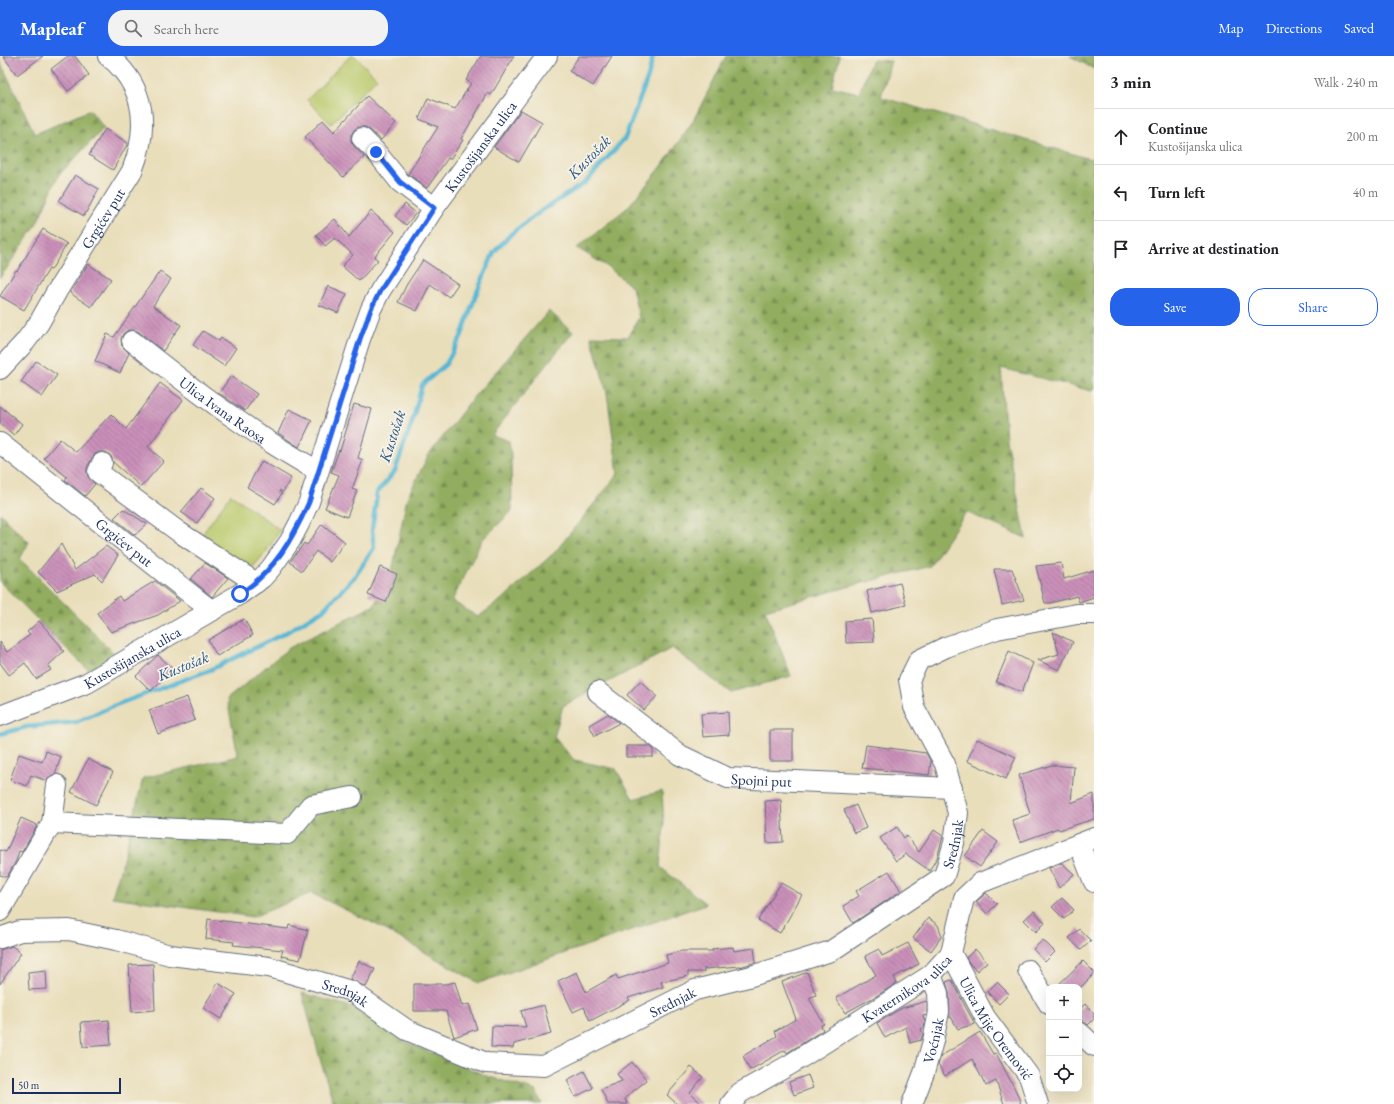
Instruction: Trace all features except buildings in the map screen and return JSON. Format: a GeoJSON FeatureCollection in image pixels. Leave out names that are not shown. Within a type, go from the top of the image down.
{"type":"FeatureCollection","features":[{"type":"Feature","properties":{"kind":"street","name":"Grgićev put"},"geometry":{"type":"LineString","coordinates":[[0,369],[25,342],[39,323],[57,291],[132,171],[139,153],[142,122],[141,110],[137,96],[126,74],[108,56]]}},
{"type":"Feature","properties":{"kind":"street","name":"Kustošijanska ulica"},"geometry":{"type":"LineString","coordinates":[[0,716],[87,683],[240,594],[256,583],[271,568],[290,542],[309,502],[360,339],[371,309],[380,291],[434,208],[547,56]]}},
{"type":"Feature","properties":{"kind":"street"},"geometry":{"type":"LineString","coordinates":[[362,138],[376,152],[400,182],[434,208]]}},
{"type":"Feature","properties":{"kind":"street","name":"Ulica Ivana Raosa"},"geometry":{"type":"LineString","coordinates":[[132,341],[164,367],[254,431],[318,471]]}},
{"type":"Feature","properties":{"kind":"street","name":"Grgićev put"},"geometry":{"type":"LineString","coordinates":[[0,443],[212,611]]}},
{"type":"Feature","properties":{"kind":"street"},"geometry":{"type":"LineString","coordinates":[[102,463],[98,472],[179,532],[256,583]]}},
{"type":"Feature","properties":{"kind":"street","name":"Srednjak"},"geometry":{"type":"LineString","coordinates":[[0,938],[20,931],[69,930],[116,940],[170,955],[269,967],[351,992],[407,1030],[486,1063],[544,1066],[696,990],[748,977],[831,951],[944,876],[954,843],[958,813],[945,764],[914,707],[909,680],[919,660],[946,647],[996,629],[1077,614],[1094,614]]}},
{"type":"Feature","properties":{"kind":"street","name":"Spojni put"},"geometry":{"type":"LineString","coordinates":[[598,692],[680,756],[728,778],[952,788]]}},
{"type":"Feature","properties":{"kind":"street"},"geometry":{"type":"LineString","coordinates":[[0,911],[52,823],[57,785]]}},
{"type":"Feature","properties":{"kind":"street"},"geometry":{"type":"LineString","coordinates":[[52,823],[287,834],[311,805],[352,797]]}},
{"type":"Feature","properties":{"kind":"street"},"geometry":{"type":"LineString","coordinates":[[944,876],[964,898],[980,883],[1087,841],[1094,882]]}},
{"type":"Feature","properties":{"kind":"street","name":"Kvaternikova ulica"},"geometry":{"type":"LineString","coordinates":[[731,1104],[740,1093],[791,1064],[931,975],[951,953],[964,898]]}},
{"type":"Feature","properties":{"kind":"street","name":"Ulica Mije Oremović"},"geometry":{"type":"LineString","coordinates":[[951,953],[985,1017],[1029,1076],[1038,1104]]}},
{"type":"Feature","properties":{"kind":"street"},"geometry":{"type":"LineString","coordinates":[[1028,970],[1046,999]]}},
{"type":"Feature","properties":{"kind":"street","name":"Voćnjak"},"geometry":{"type":"LineString","coordinates":[[912,1104],[924,1073],[939,1012],[938,993],[931,975]]}},
{"type":"Feature","properties":{"kind":"street"},"geometry":{"type":"LineString","coordinates":[[1082,1035],[1094,1046]]}},
{"type":"Feature","properties":{"kind":"green space"},"geometry":{"type":"Polygon","coordinates":[[[350,56],[355,56],[377,78],[331,124],[307,100],[350,56]]]}},
{"type":"Feature","properties":{"kind":"green space"},"geometry":{"type":"Polygon","coordinates":[[[726,56],[840,56],[832,87],[859,93],[872,60],[891,61],[881,97],[1090,159],[1094,156],[1094,389],[1092,391],[1001,368],[1006,440],[1026,538],[966,512],[930,566],[765,610],[791,676],[731,693],[672,648],[563,706],[554,737],[574,760],[616,769],[633,799],[662,791],[664,825],[660,867],[706,904],[479,983],[377,925],[311,893],[253,917],[112,897],[123,860],[143,778],[238,756],[227,699],[289,648],[373,606],[391,577],[407,498],[428,456],[472,399],[549,311],[573,332],[492,435],[509,441],[511,455],[512,511],[482,540],[452,601],[478,617],[505,597],[555,552],[618,474],[607,393],[591,336],[628,337],[639,317],[632,287],[608,267],[577,248],[627,208],[662,166],[693,121],[726,56]]]}},
{"type":"Feature","properties":{"kind":"green space"},"geometry":{"type":"Polygon","coordinates":[[[1070,56],[1094,56],[1094,69],[1070,56]]]}},
{"type":"Feature","properties":{"kind":"green space"},"geometry":{"type":"Polygon","coordinates":[[[0,61],[35,134],[90,110],[104,128],[58,176],[36,225],[0,278],[0,61]]]}},
{"type":"Feature","properties":{"kind":"green space"},"geometry":{"type":"Polygon","coordinates":[[[231,494],[280,530],[266,552],[253,567],[225,555],[201,536],[231,494]]]}},
{"type":"Feature","properties":{"kind":"green space"},"geometry":{"type":"Polygon","coordinates":[[[0,513],[29,542],[20,559],[113,652],[92,674],[0,582],[0,513]]]}},
{"type":"Feature","properties":{"kind":"green space"},"geometry":{"type":"Polygon","coordinates":[[[302,993],[351,1007],[406,1042],[487,1076],[536,1091],[542,1104],[334,1104],[302,993]]]}},
{"type":"Feature","properties":{"kind":"waterway","name":"Kustošak"},"geometry":{"type":"LineString","coordinates":[[0,734],[27,727],[76,722],[113,706],[210,670],[285,633],[323,610],[356,575],[374,548],[372,530],[377,493],[395,471],[412,422],[422,385],[446,364],[461,337],[477,292],[494,252],[512,233],[544,209],[585,183],[625,138],[648,77],[653,56]]}},
{"type":"Feature","properties":{"kind":"route"},"geometry":{"type":"LineString","coordinates":[[240,594],[262,578],[290,542],[309,502],[360,339],[371,309],[380,291],[434,208],[400,182],[376,152]]}}]}
